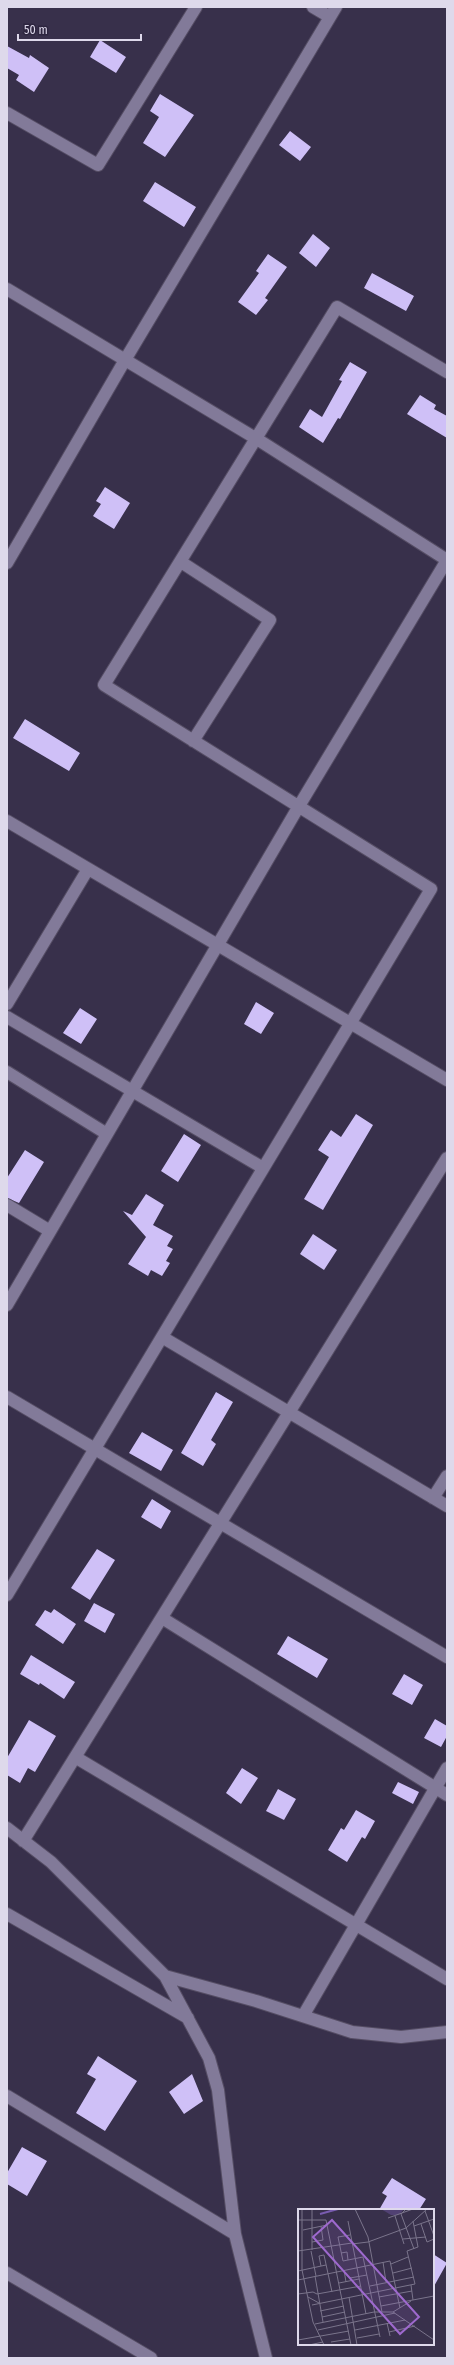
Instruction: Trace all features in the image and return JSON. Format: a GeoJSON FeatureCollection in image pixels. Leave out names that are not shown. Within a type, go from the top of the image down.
{"type":"FeatureCollection","features":[{"type":"Feature","properties":{"kind":"street"},"geometry":{"type":"LineString","coordinates":[[7,113],[98,165],[196,7]]}},
{"type":"Feature","properties":{"kind":"street"},"geometry":{"type":"LineString","coordinates":[[7,563],[125,360],[333,12],[313,7]]}},
{"type":"Feature","properties":{"kind":"street"},"geometry":{"type":"LineString","coordinates":[[7,290],[257,439],[447,560],[444,573],[299,806],[7,1305]]}},
{"type":"Feature","properties":{"kind":"street"},"geometry":{"type":"LineString","coordinates":[[7,1595],[431,889],[104,685],[337,307],[447,372]]}},
{"type":"Feature","properties":{"kind":"street"},"geometry":{"type":"LineString","coordinates":[[181,562],[270,620],[194,741]]}},
{"type":"Feature","properties":{"kind":"street"},"geometry":{"type":"LineString","coordinates":[[7,822],[447,1080]]}},
{"type":"Feature","properties":{"kind":"street"},"geometry":{"type":"LineString","coordinates":[[7,1004],[88,869]]}},
{"type":"Feature","properties":{"kind":"street"},"geometry":{"type":"LineString","coordinates":[[7,1017],[263,1168]]}},
{"type":"Feature","properties":{"kind":"street"},"geometry":{"type":"LineString","coordinates":[[7,1072],[107,1134]]}},
{"type":"Feature","properties":{"kind":"street"},"geometry":{"type":"LineString","coordinates":[[23,1841],[447,1158]]}},
{"type":"Feature","properties":{"kind":"street"},"geometry":{"type":"LineString","coordinates":[[7,1206],[50,1231]]}},
{"type":"Feature","properties":{"kind":"street"},"geometry":{"type":"LineString","coordinates":[[162,1337],[447,1506]]}},
{"type":"Feature","properties":{"kind":"street"},"geometry":{"type":"LineString","coordinates":[[7,1397],[447,1657]]}},
{"type":"Feature","properties":{"kind":"street"},"geometry":{"type":"LineString","coordinates":[[433,1498],[447,1476]]}},
{"type":"Feature","properties":{"kind":"street"},"geometry":{"type":"LineString","coordinates":[[162,1618],[447,1795]]}},
{"type":"Feature","properties":{"kind":"street"},"geometry":{"type":"LineString","coordinates":[[75,1757],[447,1979]]}},
{"type":"Feature","properties":{"kind":"street"},"geometry":{"type":"LineString","coordinates":[[303,2016],[447,1768]]}},
{"type":"Feature","properties":{"kind":"street"},"geometry":{"type":"LineString","coordinates":[[7,1828],[51,1862],[165,1976],[209,2058],[218,2090],[235,2234],[266,2358]]}},
{"type":"Feature","properties":{"kind":"street"},"geometry":{"type":"LineString","coordinates":[[7,1914],[188,2018]]}},
{"type":"Feature","properties":{"kind":"street"},"geometry":{"type":"LineString","coordinates":[[165,1976],[229,1993],[359,2033],[401,2037],[447,2032]]}},
{"type":"Feature","properties":{"kind":"street"},"geometry":{"type":"LineString","coordinates":[[7,2096],[235,2234]]}},
{"type":"Feature","properties":{"kind":"street"},"geometry":{"type":"LineString","coordinates":[[7,2273],[151,2358]]}},
{"type":"Feature","properties":{"kind":"building"},"geometry":{"type":"Polygon","coordinates":[[[100,40],[126,57],[116,73],[90,57],[100,40]]]}},
{"type":"Feature","properties":{"kind":"building"},"geometry":{"type":"Polygon","coordinates":[[[7,46],[29,58],[30,55],[49,68],[34,92],[16,80],[19,75],[7,68],[7,46]]]}},
{"type":"Feature","properties":{"kind":"building"},"geometry":{"type":"Polygon","coordinates":[[[160,94],[194,115],[165,157],[143,143],[159,117],[150,111],[160,94]]]}},
{"type":"Feature","properties":{"kind":"building"},"geometry":{"type":"Polygon","coordinates":[[[290,131],[311,147],[300,161],[279,145],[290,131]]]}},
{"type":"Feature","properties":{"kind":"building"},"geometry":{"type":"Polygon","coordinates":[[[155,182],[196,207],[184,227],[143,201],[155,182]]]}},
{"type":"Feature","properties":{"kind":"building"},"geometry":{"type":"Polygon","coordinates":[[[313,234],[330,248],[316,267],[299,253],[313,234]]]}},
{"type":"Feature","properties":{"kind":"building"},"geometry":{"type":"Polygon","coordinates":[[[268,254],[287,267],[265,298],[268,300],[256,315],[238,302],[259,273],[256,271],[268,254]]]}},
{"type":"Feature","properties":{"kind":"building"},"geometry":{"type":"Polygon","coordinates":[[[372,273],[414,296],[406,311],[364,288],[372,273]]]}},
{"type":"Feature","properties":{"kind":"building"},"geometry":{"type":"Polygon","coordinates":[[[350,362],[367,372],[340,419],[338,418],[323,443],[299,427],[310,409],[322,417],[342,381],[339,380],[350,362]]]}},
{"type":"Feature","properties":{"kind":"building"},"geometry":{"type":"Polygon","coordinates":[[[420,395],[436,405],[434,409],[447,416],[447,438],[407,414],[420,395]]]}},
{"type":"Feature","properties":{"kind":"building"},"geometry":{"type":"Polygon","coordinates":[[[105,487],[130,503],[114,529],[93,516],[101,504],[96,501],[105,487]]]}},
{"type":"Feature","properties":{"kind":"building"},"geometry":{"type":"Polygon","coordinates":[[[25,719],[80,753],[69,771],[13,738],[25,719]]]}},
{"type":"Feature","properties":{"kind":"building"},"geometry":{"type":"Polygon","coordinates":[[[256,1002],[274,1013],[261,1034],[244,1024],[256,1002]]]}},
{"type":"Feature","properties":{"kind":"building"},"geometry":{"type":"Polygon","coordinates":[[[80,1008],[97,1019],[81,1044],[63,1033],[80,1008]]]}},
{"type":"Feature","properties":{"kind":"building"},"geometry":{"type":"Polygon","coordinates":[[[356,1114],[373,1125],[323,1210],[304,1199],[329,1157],[318,1150],[331,1130],[341,1137],[356,1114]]]}},
{"type":"Feature","properties":{"kind":"building"},"geometry":{"type":"Polygon","coordinates":[[[184,1134],[201,1145],[178,1182],[161,1171],[184,1134]]]}},
{"type":"Feature","properties":{"kind":"building"},"geometry":{"type":"Polygon","coordinates":[[[25,1150],[44,1162],[19,1203],[7,1198],[7,1178],[25,1150]]]}},
{"type":"Feature","properties":{"kind":"building"},"geometry":{"type":"Polygon","coordinates":[[[146,1194],[164,1205],[153,1225],[173,1236],[167,1246],[173,1249],[166,1261],[170,1263],[162,1276],[151,1270],[148,1276],[128,1264],[146,1237],[123,1211],[132,1215],[146,1194]]]}},
{"type":"Feature","properties":{"kind":"building"},"geometry":{"type":"Polygon","coordinates":[[[313,1234],[337,1250],[324,1270],[300,1254],[313,1234]]]}},
{"type":"Feature","properties":{"kind":"building"},"geometry":{"type":"Polygon","coordinates":[[[216,1392],[233,1402],[211,1440],[216,1444],[203,1466],[181,1453],[216,1392]]]}},
{"type":"Feature","properties":{"kind":"building"},"geometry":{"type":"Polygon","coordinates":[[[142,1432],[173,1450],[161,1471],[129,1453],[142,1432]]]}},
{"type":"Feature","properties":{"kind":"building"},"geometry":{"type":"Polygon","coordinates":[[[152,1499],[171,1511],[161,1529],[141,1517],[152,1499]]]}},
{"type":"Feature","properties":{"kind":"building"},"geometry":{"type":"Polygon","coordinates":[[[97,1549],[115,1560],[90,1600],[71,1588],[97,1549]]]}},
{"type":"Feature","properties":{"kind":"building"},"geometry":{"type":"Polygon","coordinates":[[[94,1603],[115,1614],[105,1633],[84,1621],[94,1603]]]}},
{"type":"Feature","properties":{"kind":"building"},"geometry":{"type":"Polygon","coordinates":[[[54,1609],[76,1624],[63,1644],[35,1625],[45,1610],[51,1613],[54,1609]]]}},
{"type":"Feature","properties":{"kind":"building"},"geometry":{"type":"Polygon","coordinates":[[[288,1636],[328,1659],[317,1678],[277,1654],[288,1636]]]}},
{"type":"Feature","properties":{"kind":"building"},"geometry":{"type":"Polygon","coordinates":[[[31,1655],[75,1682],[64,1699],[40,1683],[39,1685],[20,1674],[31,1655]]]}},
{"type":"Feature","properties":{"kind":"building"},"geometry":{"type":"Polygon","coordinates":[[[404,1674],[423,1685],[412,1705],[392,1694],[404,1674]]]}},
{"type":"Feature","properties":{"kind":"building"},"geometry":{"type":"Polygon","coordinates":[[[435,1719],[447,1726],[447,1736],[441,1747],[424,1738],[435,1719]]]}},
{"type":"Feature","properties":{"kind":"building"},"geometry":{"type":"Polygon","coordinates":[[[29,1720],[56,1736],[35,1772],[28,1768],[20,1783],[7,1775],[7,1758],[29,1720]]]}},
{"type":"Feature","properties":{"kind":"building"},"geometry":{"type":"Polygon","coordinates":[[[242,1768],[258,1778],[241,1804],[226,1793],[242,1768]]]}},
{"type":"Feature","properties":{"kind":"building"},"geometry":{"type":"Polygon","coordinates":[[[398,1782],[419,1792],[413,1804],[392,1793],[398,1782]]]}},
{"type":"Feature","properties":{"kind":"building"},"geometry":{"type":"Polygon","coordinates":[[[278,1789],[296,1799],[284,1820],[266,1811],[278,1789]]]}},
{"type":"Feature","properties":{"kind":"building"},"geometry":{"type":"Polygon","coordinates":[[[356,1810],[375,1821],[365,1839],[362,1837],[347,1862],[328,1850],[341,1828],[344,1830],[356,1810]]]}},
{"type":"Feature","properties":{"kind":"building"},"geometry":{"type":"Polygon","coordinates":[[[98,2056],[137,2081],[105,2131],[76,2113],[96,2079],[87,2074],[98,2056]]]}},
{"type":"Feature","properties":{"kind":"building"},"geometry":{"type":"Polygon","coordinates":[[[192,2074],[203,2101],[184,2114],[169,2092],[192,2074]]]}},
{"type":"Feature","properties":{"kind":"building"},"geometry":{"type":"Polygon","coordinates":[[[22,2147],[47,2161],[27,2196],[7,2184],[7,2173],[22,2147]]]}},
{"type":"Feature","properties":{"kind":"building"},"geometry":{"type":"Polygon","coordinates":[[[392,2178],[426,2199],[420,2209],[380,2209],[387,2196],[382,2193],[392,2178]]]}},
{"type":"Feature","properties":{"kind":"building"},"geometry":{"type":"Polygon","coordinates":[[[434,2255],[447,2263],[434,2286],[434,2255]]]}}]}
